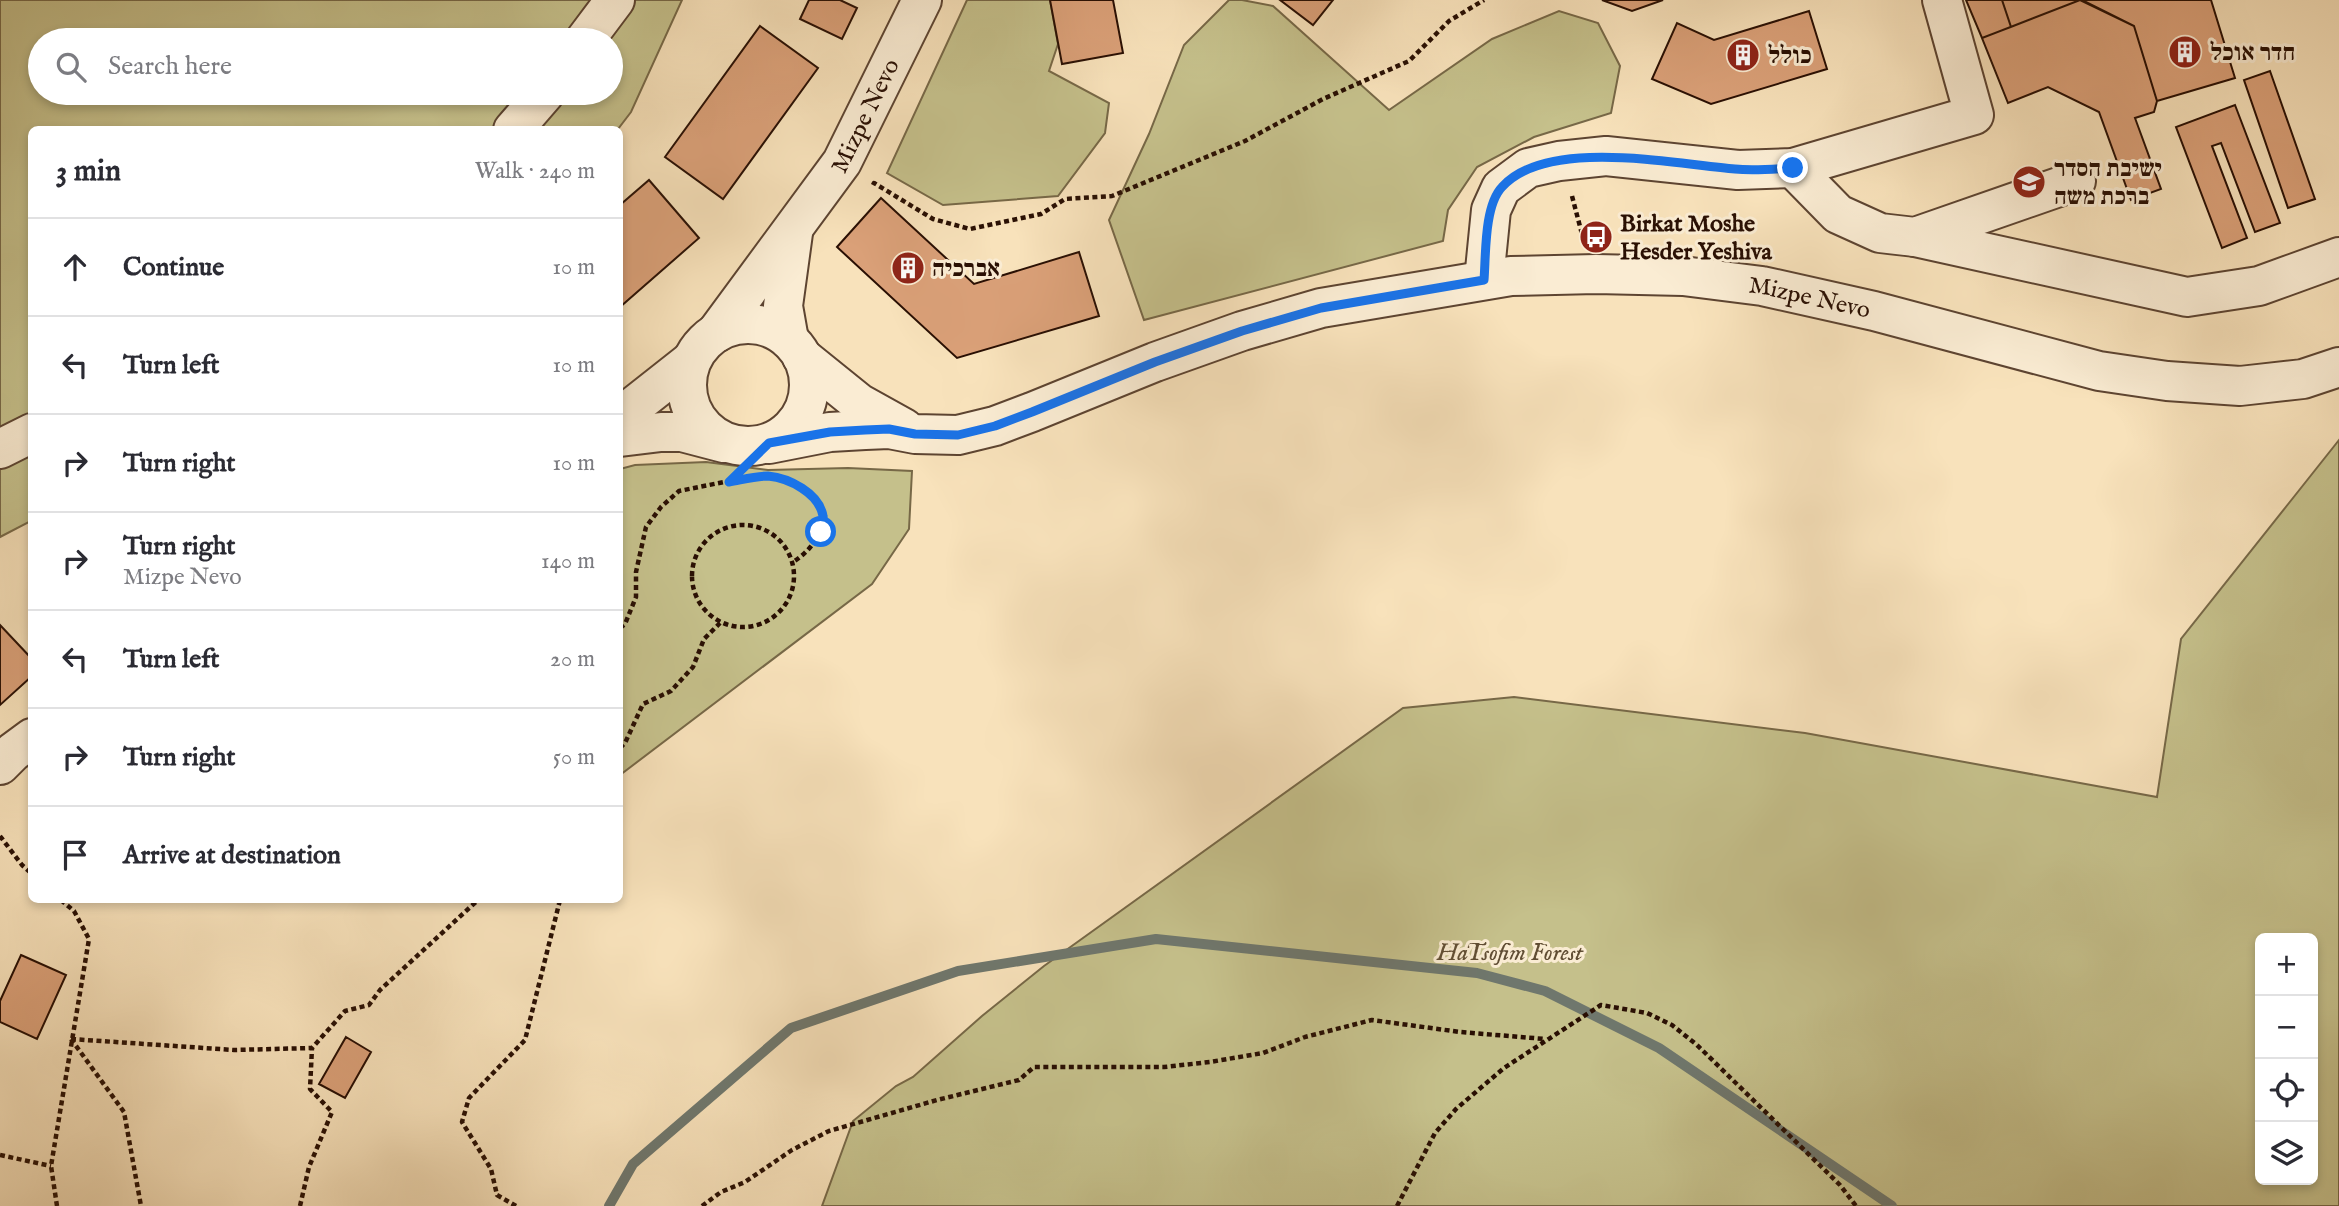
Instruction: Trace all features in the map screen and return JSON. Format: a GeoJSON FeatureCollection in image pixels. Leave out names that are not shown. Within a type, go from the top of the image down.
{"type":"FeatureCollection","features":[{"type":"Feature","properties":{"kind":"street"},"geometry":{"type":"LineString","coordinates":[[594,28],[615,0]]}},
{"type":"Feature","properties":{"kind":"street","name":"Mizpe Nevo"},"geometry":{"type":"LineString","coordinates":[[716,333],[842,162],[922,0]]}},
{"type":"Feature","properties":{"kind":"street"},"geometry":{"type":"LineString","coordinates":[[1484,280],[1490,210],[1501,188],[1528,167],[1606,156],[1738,170],[1793,168],[1974,115],[1942,0]]}},
{"type":"Feature","properties":{"kind":"street"},"geometry":{"type":"LineString","coordinates":[[516,126],[535,105]]}},
{"type":"Feature","properties":{"kind":"street"},"geometry":{"type":"LineString","coordinates":[[1793,168],[1838,214],[1880,233],[1915,237],[2187,297],[2259,286],[2339,257]]}},
{"type":"Feature","properties":{"kind":"street"},"geometry":{"type":"LineString","coordinates":[[1915,237],[2076,181]]}},
{"type":"Feature","properties":{"kind":"street","name":"Mizpe Nevo"},"geometry":{"type":"LineString","coordinates":[[795,224],[783,306],[796,348],[859,403],[915,434]]}},
{"type":"Feature","properties":{"kind":"street","name":"Mizpe Nevo"},"geometry":{"type":"LineString","coordinates":[[772,466],[830,432],[889,429],[915,434],[958,435],[995,426],[1155,362],[1242,331],[1321,308],[1511,276],[1683,276],[1762,286],[1874,311],[2099,371],[2167,381],[2240,386],[2303,379],[2339,367]]}},
{"type":"Feature","properties":{"kind":"street"},"geometry":{"type":"LineString","coordinates":[[623,415],[691,361],[701,345],[716,333],[733,325],[752,324],[771,328],[796,348],[809,377],[808,398],[800,418],[787,433],[772,466],[748,447],[682,432],[623,437]]}},
{"type":"Feature","properties":{"kind":"street"},"geometry":{"type":"LineString","coordinates":[[691,361],[687,380],[688,399],[696,418],[709,434],[728,443]]}},
{"type":"Feature","properties":{"kind":"street"},"geometry":{"type":"LineString","coordinates":[[0,449],[28,435]]}},
{"type":"Feature","properties":{"kind":"street"},"geometry":{"type":"LineString","coordinates":[[0,765],[28,741]]}},
{"type":"Feature","properties":{"kind":"path"},"geometry":{"type":"LineString","coordinates":[[904,202],[933,219],[970,229],[1041,214],[1065,199],[1112,196],[1245,141],[1323,99],[1409,61],[1448,21],[1484,0]]}},
{"type":"Feature","properties":{"kind":"path"},"geometry":{"type":"LineString","coordinates":[[1568,160],[1573,203],[1596,274]]}},
{"type":"Feature","properties":{"kind":"path"},"geometry":{"type":"LineString","coordinates":[[729,482],[772,466]]}},
{"type":"Feature","properties":{"kind":"path"},"geometry":{"type":"LineString","coordinates":[[623,626],[636,597],[636,572],[646,527],[661,507],[679,491],[729,482],[772,466]]}},
{"type":"Feature","properties":{"kind":"path"},"geometry":{"type":"LineString","coordinates":[[772,466],[808,492],[819,505],[823,518],[821,532],[806,554],[793,562]]}},
{"type":"Feature","properties":{"kind":"path"},"geometry":{"type":"LineString","coordinates":[[757,527],[773,534],[785,547],[793,562],[795,579],[783,610],[770,621],[753,627],[737,628],[706,613],[696,599],[691,583],[692,566],[698,550],[709,537],[724,528],[757,527]]}},
{"type":"Feature","properties":{"kind":"path"},"geometry":{"type":"LineString","coordinates":[[623,745],[643,704],[671,691],[693,667],[705,639],[720,622]]}},
{"type":"Feature","properties":{"kind":"path"},"geometry":{"type":"LineString","coordinates":[[0,836],[28,870]]}},
{"type":"Feature","properties":{"kind":"path"},"geometry":{"type":"LineString","coordinates":[[57,1206],[51,1166],[89,939],[74,911],[65,903]]}},
{"type":"Feature","properties":{"kind":"path"},"geometry":{"type":"LineString","coordinates":[[300,1206],[309,1167],[332,1112],[310,1089],[312,1048],[345,1011],[369,1005],[380,990],[475,903]]}},
{"type":"Feature","properties":{"kind":"path"},"geometry":{"type":"LineString","coordinates":[[516,1206],[497,1195],[491,1169],[462,1122],[469,1098],[525,1040],[559,903]]}},
{"type":"Feature","properties":{"kind":"path"},"geometry":{"type":"LineString","coordinates":[[1398,1206],[1435,1132],[1456,1109],[1504,1068],[1601,1005],[1647,1013],[1672,1025],[1697,1045],[1830,1176],[1856,1206]]}},
{"type":"Feature","properties":{"kind":"path"},"geometry":{"type":"LineString","coordinates":[[702,1206],[721,1192],[746,1182],[792,1150],[829,1130],[1019,1080],[1034,1068],[1164,1067],[1210,1062],[1263,1053],[1305,1037],[1372,1020],[1460,1032],[1545,1039]]}},
{"type":"Feature","properties":{"kind":"path"},"geometry":{"type":"LineString","coordinates":[[71,1039],[234,1051],[312,1048]]}},
{"type":"Feature","properties":{"kind":"path"},"geometry":{"type":"LineString","coordinates":[[71,1039],[124,1112],[141,1206]]}},
{"type":"Feature","properties":{"kind":"path"},"geometry":{"type":"LineString","coordinates":[[0,1156],[51,1166]]}},
{"type":"Feature","properties":{"kind":"green space"},"geometry":{"type":"Polygon","coordinates":[[[0,0],[682,0],[631,112],[620,126],[28,126],[28,523],[0,537],[0,0]]]}},
{"type":"Feature","properties":{"kind":"green space"},"geometry":{"type":"Polygon","coordinates":[[[967,0],[1050,0],[1058,44],[1049,71],[1109,103],[1105,133],[1058,196],[943,205],[887,173],[967,0]]]}},
{"type":"Feature","properties":{"kind":"green space"},"geometry":{"type":"Polygon","coordinates":[[[1229,0],[1273,6],[1389,110],[1492,39],[1559,11],[1598,23],[1620,66],[1611,113],[1534,137],[1477,167],[1448,210],[1443,241],[1144,320],[1109,220],[1149,134],[1184,45],[1229,0]]]}},
{"type":"Feature","properties":{"kind":"green space","name":"HaTsofim Forest"},"geometry":{"type":"Polygon","coordinates":[[[2339,440],[2339,1206],[822,1206],[853,1121],[896,1086],[913,1077],[1044,966],[1403,708],[1514,697],[1805,733],[2157,797],[2181,639],[2339,440]]]}},
{"type":"Feature","properties":{"kind":"green space"},"geometry":{"type":"Polygon","coordinates":[[[706,462],[768,470],[848,468],[912,471],[909,529],[872,584],[623,773],[623,468],[635,465],[706,462]]]}},
{"type":"Feature","properties":{"kind":"building"},"geometry":{"type":"Polygon","coordinates":[[[809,0],[840,0],[857,8],[842,39],[800,19],[809,0]]]}},
{"type":"Feature","properties":{"kind":"building"},"geometry":{"type":"Polygon","coordinates":[[[1050,0],[1113,0],[1123,53],[1062,64],[1050,0]]]}},
{"type":"Feature","properties":{"kind":"building"},"geometry":{"type":"Polygon","coordinates":[[[1280,0],[1333,0],[1313,25],[1280,0]]]}},
{"type":"Feature","properties":{"kind":"building"},"geometry":{"type":"Polygon","coordinates":[[[1602,0],[1663,0],[1632,11],[1602,0]]]}},
{"type":"Feature","properties":{"kind":"building"},"geometry":{"type":"Polygon","coordinates":[[[1966,0],[2002,0],[2011,27],[1982,38],[1966,0]]]}},
{"type":"Feature","properties":{"kind":"building"},"geometry":{"type":"Polygon","coordinates":[[[2002,0],[2080,0],[2011,27],[2002,0]]]}},
{"type":"Feature","properties":{"kind":"building"},"geometry":{"type":"Polygon","coordinates":[[[2080,0],[2134,26],[2157,101],[2154,112],[2135,118],[2161,189],[2131,200],[2099,112],[2048,87],[2008,103],[1982,38],[2080,0]]]}},
{"type":"Feature","properties":{"kind":"building","name":"חדר אוכל"},"geometry":{"type":"Polygon","coordinates":[[[2082,0],[2211,0],[2235,78],[2157,101],[2134,26],[2082,0]]]}},
{"type":"Feature","properties":{"kind":"building","name":"כולל"},"geometry":{"type":"Polygon","coordinates":[[[1809,11],[1827,69],[1711,104],[1652,79],[1677,23],[1714,40],[1809,11]]]}},
{"type":"Feature","properties":{"kind":"building"},"geometry":{"type":"Polygon","coordinates":[[[760,26],[818,68],[723,199],[665,157],[760,26]]]}},
{"type":"Feature","properties":{"kind":"building"},"geometry":{"type":"Polygon","coordinates":[[[2270,71],[2315,199],[2288,208],[2244,80],[2270,71]]]}},
{"type":"Feature","properties":{"kind":"building"},"geometry":{"type":"Polygon","coordinates":[[[2235,105],[2280,223],[2255,232],[2221,143],[2212,146],[2247,238],[2222,248],[2176,127],[2235,105]]]}},
{"type":"Feature","properties":{"kind":"building"},"geometry":{"type":"Polygon","coordinates":[[[649,180],[699,238],[623,304],[623,202],[649,180]]]}},
{"type":"Feature","properties":{"kind":"building","name":"אברכיה"},"geometry":{"type":"Polygon","coordinates":[[[881,198],[974,284],[1079,252],[1099,316],[957,358],[837,247],[881,198]]]}},
{"type":"Feature","properties":{"kind":"building"},"geometry":{"type":"Polygon","coordinates":[[[0,625],[28,655],[28,680],[0,705],[0,625]]]}},
{"type":"Feature","properties":{"kind":"building"},"geometry":{"type":"Polygon","coordinates":[[[21,955],[66,975],[37,1039],[0,1022],[0,1001],[21,955]]]}},
{"type":"Feature","properties":{"kind":"building"},"geometry":{"type":"Polygon","coordinates":[[[346,1037],[371,1052],[345,1098],[319,1084],[346,1037]]]}},
{"type":"Feature","properties":{"kind":"waterway"},"geometry":{"type":"LineString","coordinates":[[609,1206],[633,1164],[791,1028],[958,971],[1156,939],[1477,973],[1545,991],[1659,1048],[1892,1206]]}},
{"type":"Feature","properties":{"kind":"place","name":"חדר אוכל"},"geometry":{"type":"Point","coordinates":[2185,52]}},
{"type":"Feature","properties":{"kind":"place","name":"כולל"},"geometry":{"type":"Point","coordinates":[1743,55]}},
{"type":"Feature","properties":{"kind":"place","name":"ישיבת הסדר ברכת משה"},"geometry":{"type":"Point","coordinates":[2029,182]}},
{"type":"Feature","properties":{"kind":"place","name":"Birkat Moshe Hesder Yeshiva"},"geometry":{"type":"Point","coordinates":[1596,237]}},
{"type":"Feature","properties":{"kind":"place","name":"אברכיה"},"geometry":{"type":"Point","coordinates":[908,268]}},
{"type":"Feature","properties":{"kind":"route"},"geometry":{"type":"LineString","coordinates":[[821,532],[823,518],[819,505],[808,492],[791,481],[767,476],[729,482],[769,443],[830,432],[865,430],[889,429],[915,434],[958,435],[995,426],[1155,362],[1242,331],[1321,308],[1484,280],[1490,210],[1501,188],[1528,167],[1606,156],[1738,170],[1793,168]]}}]}
